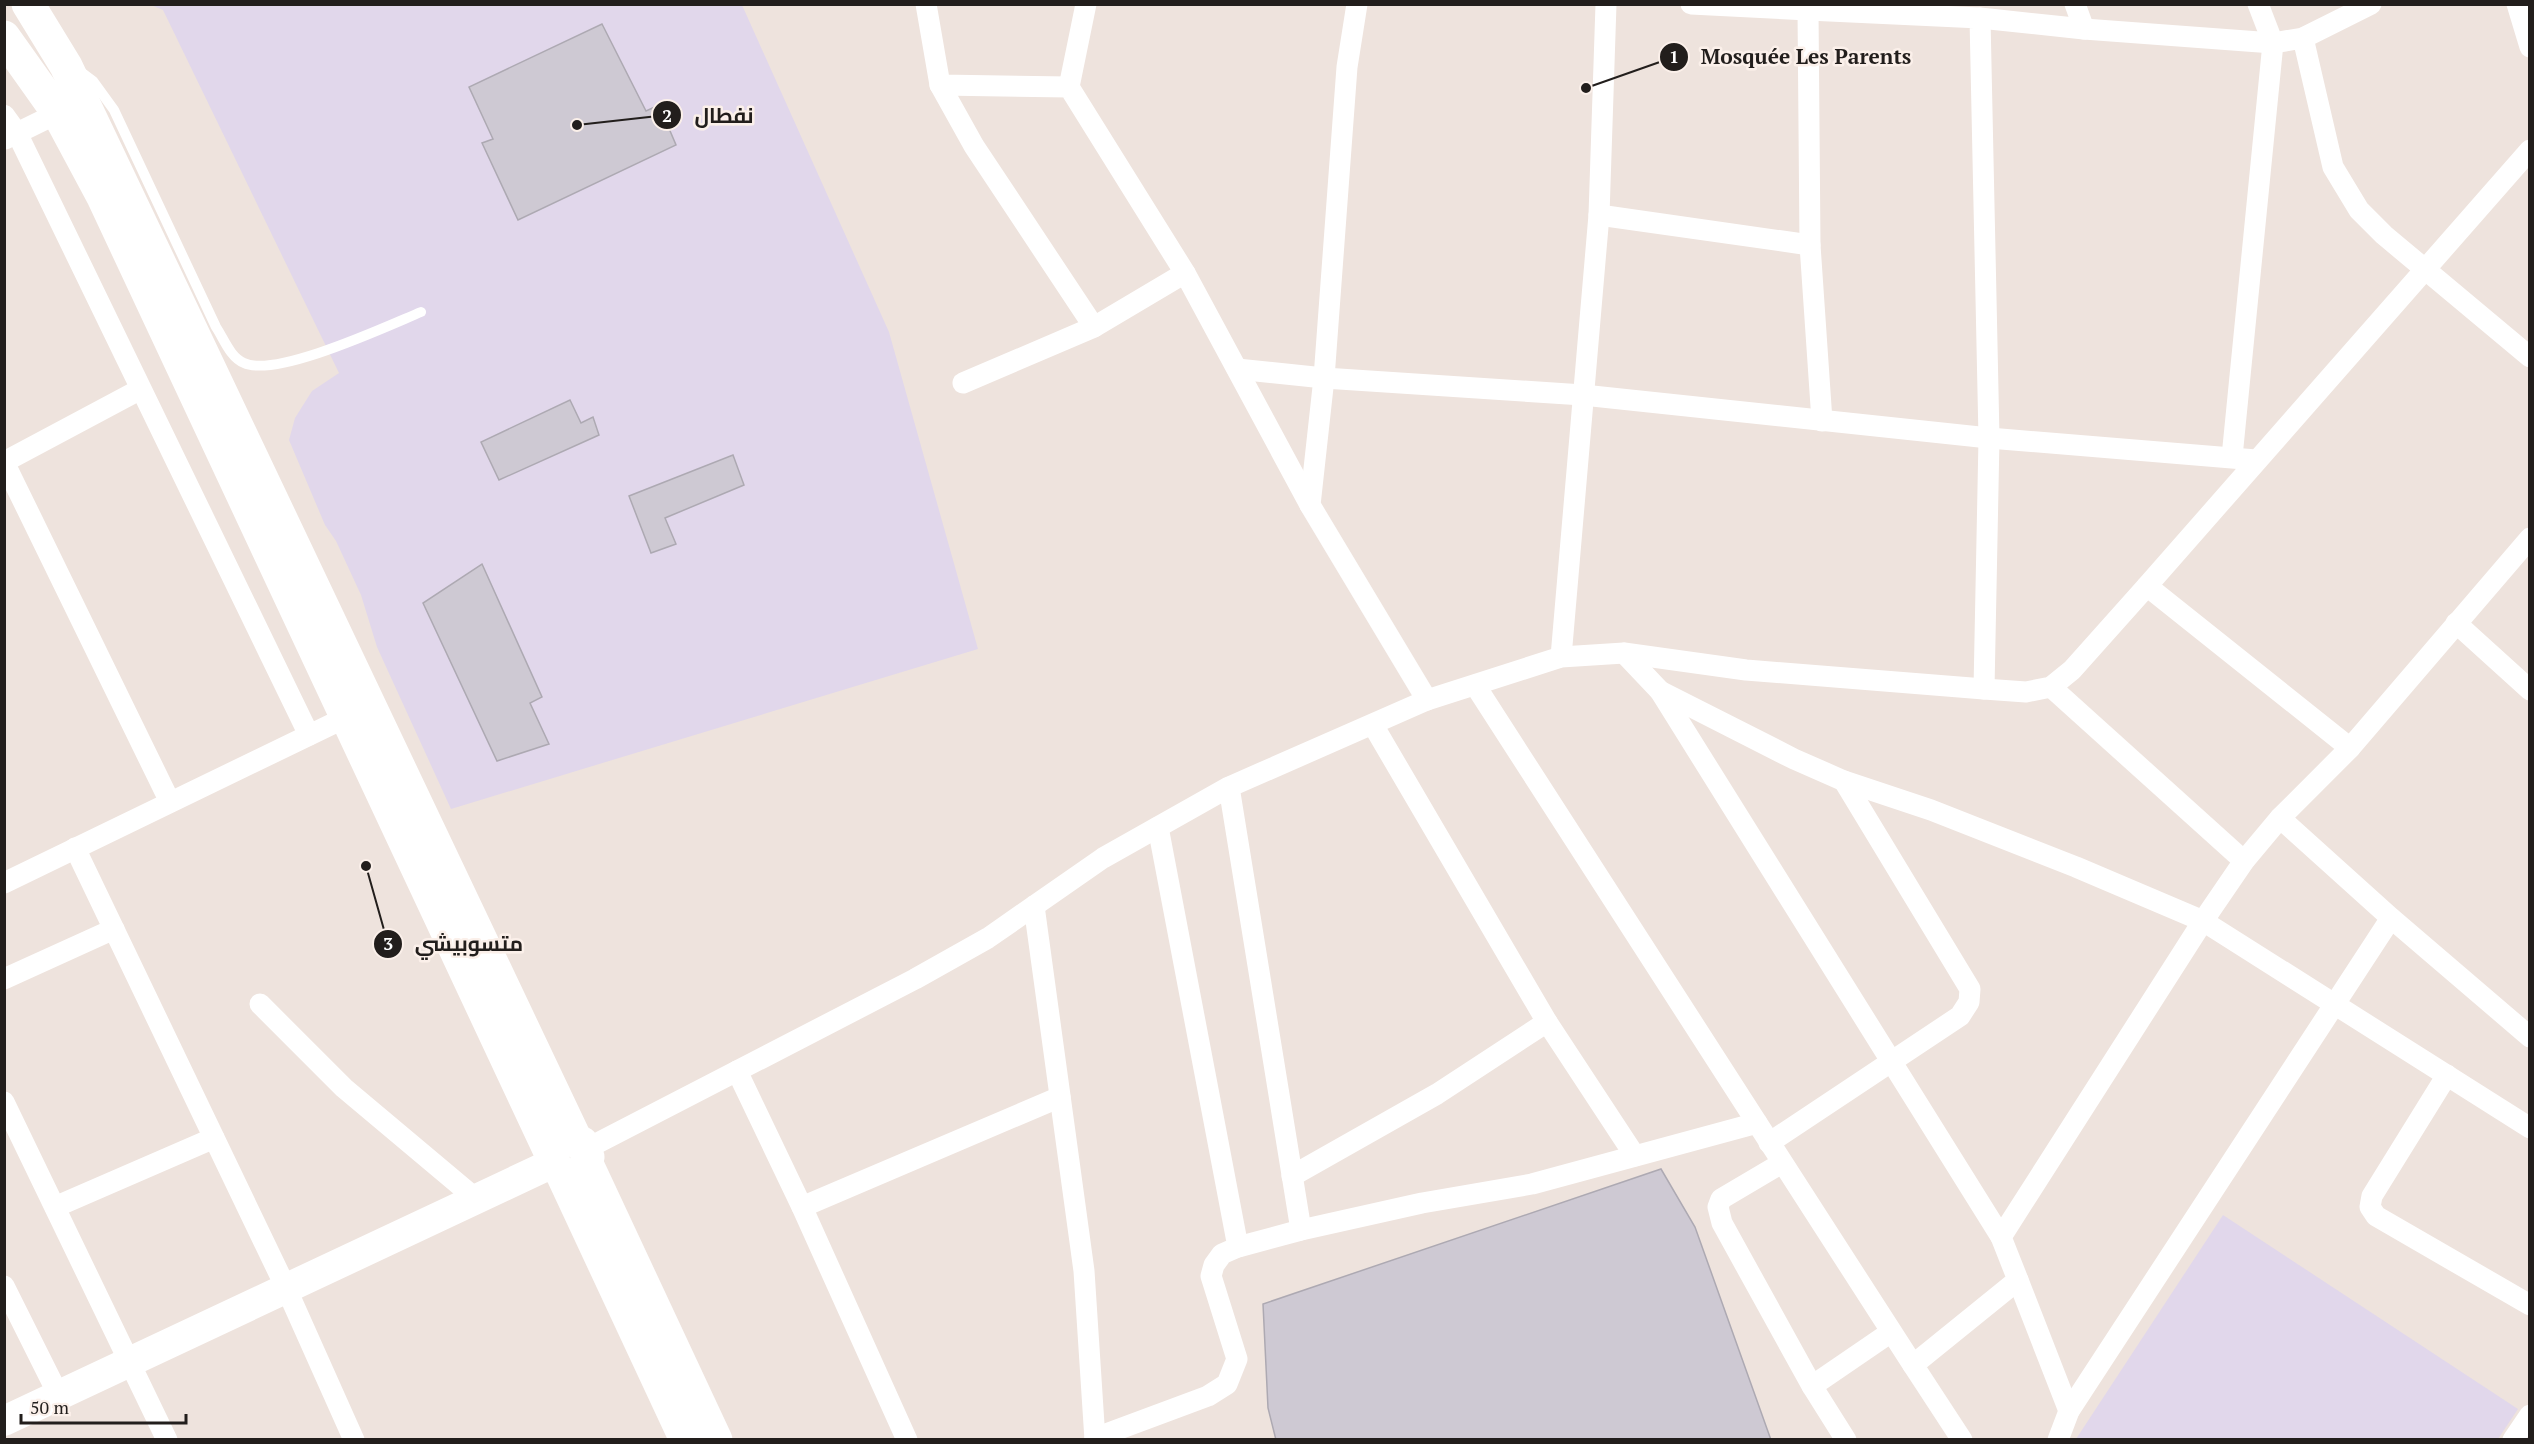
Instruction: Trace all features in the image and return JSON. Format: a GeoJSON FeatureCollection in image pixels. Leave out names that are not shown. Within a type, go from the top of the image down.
{"type":"FeatureCollection","features":[{"type":"Feature","properties":{"kind":"main road"},"geometry":{"type":"LineString","coordinates":[[28,4],[53,75],[570,1158],[716,1440]]}},
{"type":"Feature","properties":{"kind":"main road"},"geometry":{"type":"LineString","coordinates":[[4,37],[53,75],[58,113],[103,197],[359,712]]}},
{"type":"Feature","properties":{"kind":"main road"},"geometry":{"type":"LineString","coordinates":[[4,1421],[287,1290],[475,1198],[570,1158]]}},
{"type":"Feature","properties":{"kind":"main road"},"geometry":{"type":"LineString","coordinates":[[570,1158],[686,1440]]}},
{"type":"Feature","properties":{"kind":"street"},"geometry":{"type":"LineString","coordinates":[[927,4],[940,85],[974,146],[1094,327]]}},
{"type":"Feature","properties":{"kind":"street"},"geometry":{"type":"LineString","coordinates":[[1086,4],[1069,87],[1185,273],[1310,505],[1427,700]]}},
{"type":"Feature","properties":{"kind":"street"},"geometry":{"type":"LineString","coordinates":[[1310,505],[1324,378],[1347,67],[1357,4]]}},
{"type":"Feature","properties":{"kind":"street"},"geometry":{"type":"LineString","coordinates":[[1561,657],[1599,215],[1606,4]]}},
{"type":"Feature","properties":{"kind":"street"},"geometry":{"type":"LineString","coordinates":[[1691,4],[1808,7],[1980,18],[2084,29],[2273,43],[2303,38],[2371,4]]}},
{"type":"Feature","properties":{"kind":"street"},"geometry":{"type":"LineString","coordinates":[[2075,4],[2084,29]]}},
{"type":"Feature","properties":{"kind":"street"},"geometry":{"type":"LineString","coordinates":[[2232,458],[2273,43],[2258,4]]}},
{"type":"Feature","properties":{"kind":"street"},"geometry":{"type":"LineString","coordinates":[[2517,4],[2529,47]]}},
{"type":"Feature","properties":{"kind":"street"},"geometry":{"type":"LineString","coordinates":[[1808,7],[1810,245],[1822,421]]}},
{"type":"Feature","properties":{"kind":"street"},"geometry":{"type":"LineString","coordinates":[[1980,18],[1989,438],[1984,689]]}},
{"type":"Feature","properties":{"kind":"street"},"geometry":{"type":"LineString","coordinates":[[2303,38],[2333,167],[2359,210],[2384,235],[2529,357]]}},
{"type":"Feature","properties":{"kind":"street"},"geometry":{"type":"LineString","coordinates":[[940,85],[1069,87]]}},
{"type":"Feature","properties":{"kind":"street"},"geometry":{"type":"LineString","coordinates":[[10,136],[58,113]]}},
{"type":"Feature","properties":{"kind":"street"},"geometry":{"type":"LineString","coordinates":[[4,115],[10,136],[140,390],[309,735]]}},
{"type":"Feature","properties":{"kind":"street"},"geometry":{"type":"LineString","coordinates":[[570,1158],[915,979],[988,938],[1103,858],[1229,787],[1427,700],[1561,657],[1624,653],[1746,670],[1984,689],[2026,692],[2051,687],[2072,670],[2147,586],[2256,460],[2340,369],[2529,150]]}},
{"type":"Feature","properties":{"kind":"street"},"geometry":{"type":"LineString","coordinates":[[1599,215],[1810,245]]}},
{"type":"Feature","properties":{"kind":"street"},"geometry":{"type":"LineString","coordinates":[[963,383],[1094,327],[1185,273]]}},
{"type":"Feature","properties":{"kind":"street"},"geometry":{"type":"LineString","coordinates":[[1238,369],[1324,378],[1583,395],[1989,438],[2256,460]]}},
{"type":"Feature","properties":{"kind":"street"},"geometry":{"type":"LineString","coordinates":[[140,390],[4,462],[170,802]]}},
{"type":"Feature","properties":{"kind":"street"},"geometry":{"type":"LineString","coordinates":[[2001,1237],[2203,921],[2244,861],[2280,818],[2350,748],[2529,538]]}},
{"type":"Feature","properties":{"kind":"street"},"geometry":{"type":"LineString","coordinates":[[2147,586],[2350,748]]}},
{"type":"Feature","properties":{"kind":"street"},"geometry":{"type":"LineString","coordinates":[[2456,623],[2529,690]]}},
{"type":"Feature","properties":{"kind":"street"},"geometry":{"type":"LineString","coordinates":[[1624,653],[1660,691],[2001,1237],[2069,1411]]}},
{"type":"Feature","properties":{"kind":"street"},"geometry":{"type":"LineString","coordinates":[[1475,685],[1962,1440]]}},
{"type":"Feature","properties":{"kind":"street"},"geometry":{"type":"LineString","coordinates":[[2051,687],[2244,861]]}},
{"type":"Feature","properties":{"kind":"street"},"geometry":{"type":"LineString","coordinates":[[1660,691],[1794,759],[1844,781],[1931,810],[2076,867],[2203,921],[2334,1002],[2529,1128]]}},
{"type":"Feature","properties":{"kind":"street"},"geometry":{"type":"LineString","coordinates":[[4,883],[359,712]]}},
{"type":"Feature","properties":{"kind":"street"},"geometry":{"type":"LineString","coordinates":[[1373,725],[1547,1022],[1635,1156]]}},
{"type":"Feature","properties":{"kind":"street"},"geometry":{"type":"LineString","coordinates":[[1769,1143],[1893,1063],[1960,1016],[1970,1002],[1970,989],[1844,781]]}},
{"type":"Feature","properties":{"kind":"street"},"geometry":{"type":"LineString","coordinates":[[1229,787],[1300,1230]]}},
{"type":"Feature","properties":{"kind":"street"},"geometry":{"type":"LineString","coordinates":[[2280,818],[2529,1037]]}},
{"type":"Feature","properties":{"kind":"street"},"geometry":{"type":"LineString","coordinates":[[1158,827],[1238,1247]]}},
{"type":"Feature","properties":{"kind":"street"},"geometry":{"type":"LineString","coordinates":[[75,848],[287,1290],[354,1440]]}},
{"type":"Feature","properties":{"kind":"street"},"geometry":{"type":"LineString","coordinates":[[1034,906],[1084,1271],[1095,1439],[1208,1396],[1227,1384],[1237,1359],[1211,1276],[1214,1265],[1222,1254],[1238,1247],[1300,1230],[1458,1195],[1532,1184],[1757,1123]]}},
{"type":"Feature","properties":{"kind":"street"},"geometry":{"type":"LineString","coordinates":[[2058,1440],[2069,1411],[2391,918]]}},
{"type":"Feature","properties":{"kind":"street"},"geometry":{"type":"LineString","coordinates":[[4,980],[114,929]]}},
{"type":"Feature","properties":{"kind":"street"},"geometry":{"type":"LineString","coordinates":[[260,1004],[353,1095],[475,1198]]}},
{"type":"Feature","properties":{"kind":"street"},"geometry":{"type":"LineString","coordinates":[[1292,1176],[1437,1094],[1547,1022]]}},
{"type":"Feature","properties":{"kind":"street"},"geometry":{"type":"LineString","coordinates":[[737,1071],[802,1207],[907,1440]]}},
{"type":"Feature","properties":{"kind":"street"},"geometry":{"type":"LineString","coordinates":[[2447,1075],[2372,1196],[2370,1207],[2376,1216],[2529,1305]]}},
{"type":"Feature","properties":{"kind":"street"},"geometry":{"type":"LineString","coordinates":[[802,1207],[1060,1097]]}},
{"type":"Feature","properties":{"kind":"street"},"geometry":{"type":"LineString","coordinates":[[4,1102],[11,1131],[54,1207],[167,1440]]}},
{"type":"Feature","properties":{"kind":"street"},"geometry":{"type":"LineString","coordinates":[[54,1207],[214,1138]]}},
{"type":"Feature","properties":{"kind":"street"},"geometry":{"type":"LineString","coordinates":[[1782,1163],[1721,1199],[1718,1208],[1722,1223],[1812,1386],[1846,1440]]}},
{"type":"Feature","properties":{"kind":"street"},"geometry":{"type":"LineString","coordinates":[[1912,1365],[2018,1280]]}},
{"type":"Feature","properties":{"kind":"street"},"geometry":{"type":"LineString","coordinates":[[4,1286],[59,1395]]}},
{"type":"Feature","properties":{"kind":"street"},"geometry":{"type":"LineString","coordinates":[[1812,1386],[1891,1332]]}},
{"type":"Feature","properties":{"kind":"street"},"geometry":{"type":"LineString","coordinates":[[2513,1440],[2528,1420]]}},
{"type":"Feature","properties":{"kind":"lane"},"geometry":{"type":"LineString","coordinates":[[53,75],[79,70],[93,81],[114,110],[216,327],[231,352],[243,363],[257,367],[318,354],[421,312]]}},
{"type":"Feature","properties":{"kind":"shaded area"},"geometry":{"type":"Polygon","coordinates":[[[151,5],[742,5],[889,332],[978,649],[451,809],[377,647],[361,595],[336,541],[325,525],[289,440],[295,418],[312,391],[339,373],[163,10],[151,5]]]}},
{"type":"Feature","properties":{"kind":"shaded area"},"geometry":{"type":"Polygon","coordinates":[[[2223,1215],[2518,1409],[2498,1439],[2076,1439],[2223,1215]]]}},
{"type":"Feature","properties":{"kind":"building"},"geometry":{"type":"Polygon","coordinates":[[[602,24],[646,111],[659,105],[676,145],[518,220],[482,143],[493,139],[469,87],[602,24]]]}},
{"type":"Feature","properties":{"kind":"building"},"geometry":{"type":"Polygon","coordinates":[[[570,400],[581,423],[593,417],[599,435],[499,480],[481,442],[570,400]]]}},
{"type":"Feature","properties":{"kind":"building"},"geometry":{"type":"Polygon","coordinates":[[[733,455],[744,485],[665,518],[676,544],[651,553],[629,496],[733,455]]]}},
{"type":"Feature","properties":{"kind":"building"},"geometry":{"type":"Polygon","coordinates":[[[482,564],[542,697],[530,703],[549,744],[497,761],[423,603],[482,564]]]}},
{"type":"Feature","properties":{"kind":"building"},"geometry":{"type":"Polygon","coordinates":[[[1661,1169],[1695,1227],[1771,1440],[1276,1440],[1268,1408],[1263,1304],[1661,1169]]]}},
{"type":"Feature","properties":{"kind":"place","name":"Mosquée Les Parents"},"geometry":{"type":"Point","coordinates":[1586,88]}},
{"type":"Feature","properties":{"kind":"place","name":"نفطال"},"geometry":{"type":"Point","coordinates":[577,125]}},
{"type":"Feature","properties":{"kind":"place","name":"متسوبيشي"},"geometry":{"type":"Point","coordinates":[366,866]}}]}
